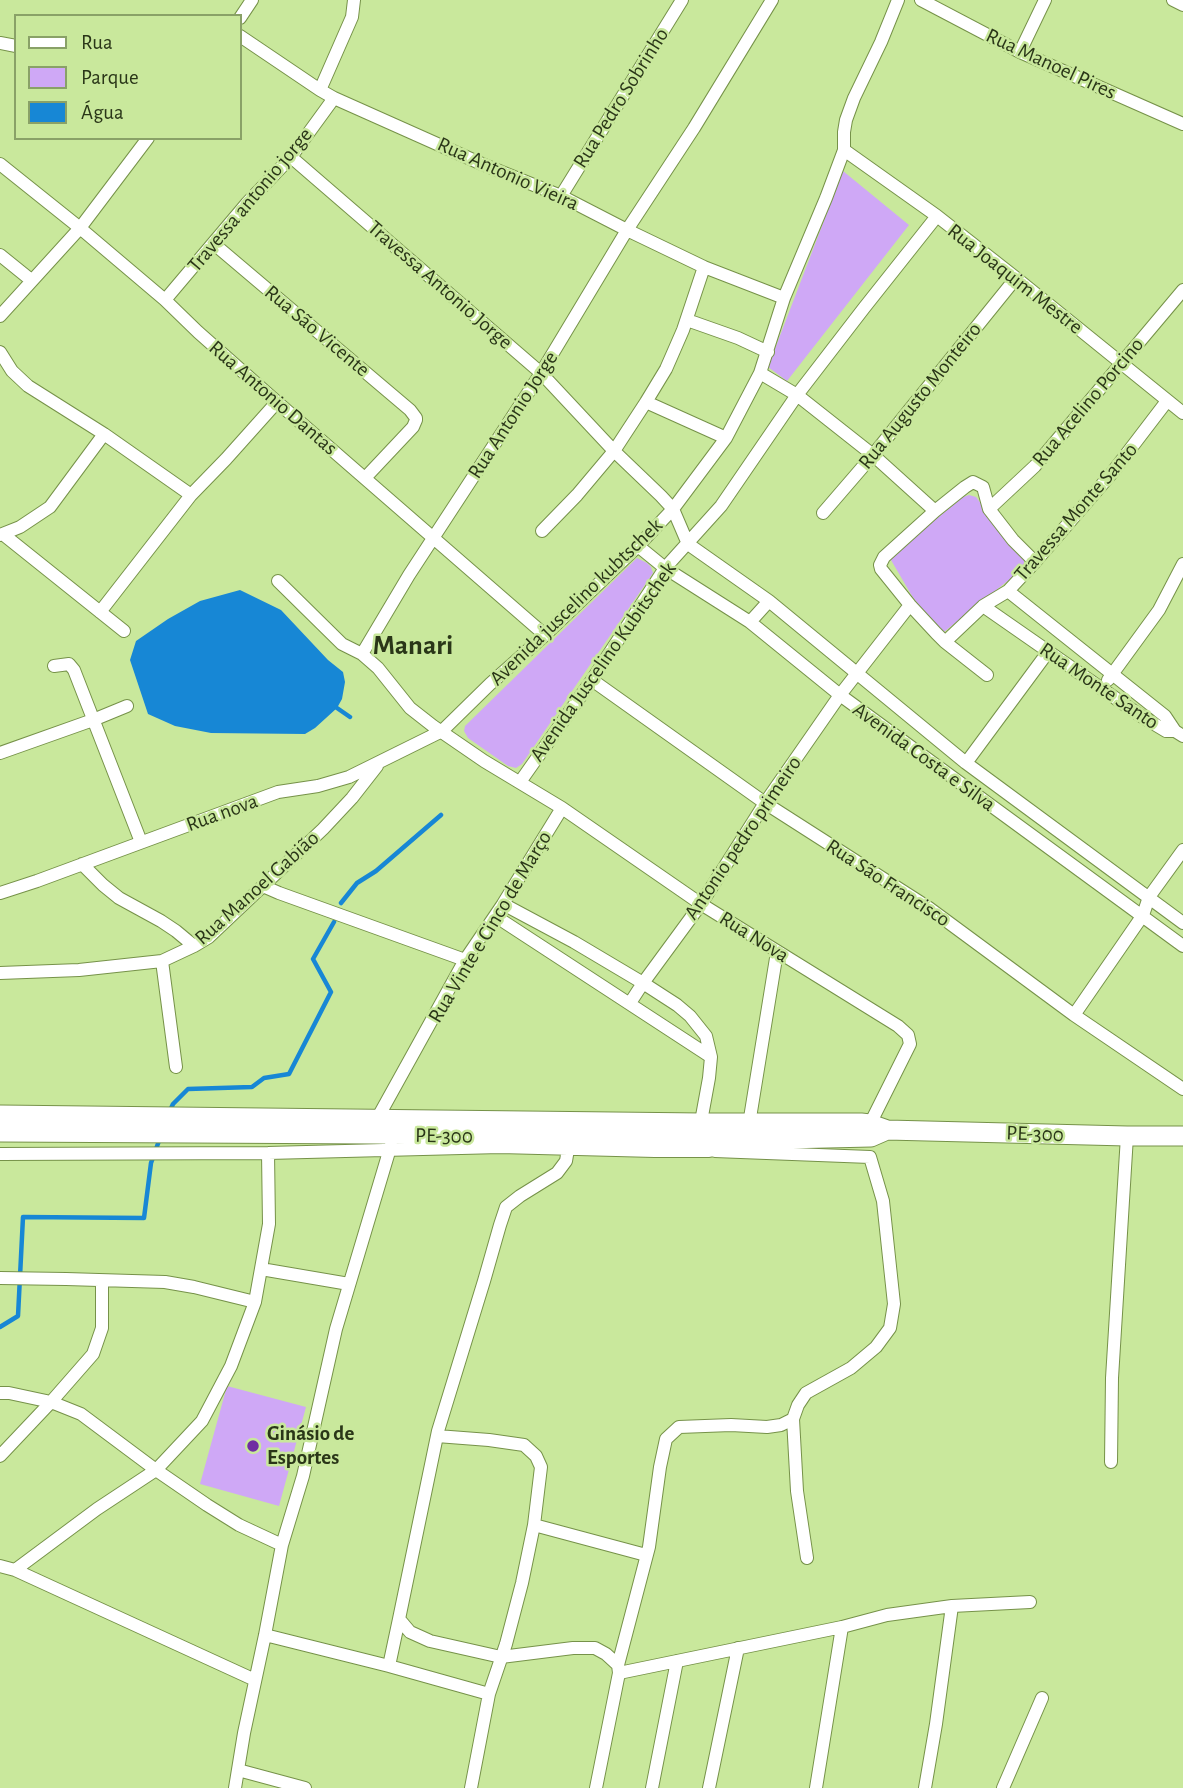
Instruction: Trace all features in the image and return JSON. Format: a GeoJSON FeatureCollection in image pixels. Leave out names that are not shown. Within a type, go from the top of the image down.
{"type":"FeatureCollection","features":[{"type":"Feature","properties":{"kind":"main road","name":"PE-300"},"geometry":{"type":"LineString","coordinates":[[0,1115],[384,1135]]}},
{"type":"Feature","properties":{"kind":"main road","name":"PE-300"},"geometry":{"type":"LineString","coordinates":[[0,1132],[702,1138],[753,1132],[879,1127],[1183,1136]]}},
{"type":"Feature","properties":{"kind":"street"},"geometry":{"type":"LineString","coordinates":[[242,15],[252,0]]}},
{"type":"Feature","properties":{"kind":"street"},"geometry":{"type":"LineString","coordinates":[[320,90],[352,17],[354,0]]}},
{"type":"Feature","properties":{"kind":"street","name":"Rua Pedro Sobrinho"},"geometry":{"type":"LineString","coordinates":[[561,196],[682,0]]}},
{"type":"Feature","properties":{"kind":"street","name":"Rua Antonio Jorge"},"geometry":{"type":"LineString","coordinates":[[362,654],[433,537],[541,373],[627,230],[694,128],[772,0]]}},
{"type":"Feature","properties":{"kind":"street","name":"Avenida juscelino kubtschek"},"geometry":{"type":"LineString","coordinates":[[442,731],[638,546],[673,509],[726,438],[760,373],[784,298],[844,150],[844,132],[854,97],[881,43],[898,0]]}},
{"type":"Feature","properties":{"kind":"street","name":"Rua Manoel Pires"},"geometry":{"type":"LineString","coordinates":[[921,0],[1020,52],[1183,124]]}},
{"type":"Feature","properties":{"kind":"street"},"geometry":{"type":"LineString","coordinates":[[1020,52],[1045,0]]}},
{"type":"Feature","properties":{"kind":"street"},"geometry":{"type":"LineString","coordinates":[[1173,0],[1183,5]]}},
{"type":"Feature","properties":{"kind":"street","name":"Rua Antonio Vieira"},"geometry":{"type":"LineString","coordinates":[[242,37],[334,98],[561,196],[704,267],[784,298]]}},
{"type":"Feature","properties":{"kind":"street","name":"Travessa antonio jorge"},"geometry":{"type":"LineString","coordinates":[[165,300],[247,203],[291,156],[334,98]]}},
{"type":"Feature","properties":{"kind":"street"},"geometry":{"type":"LineString","coordinates":[[0,316],[80,228],[146,140]]}},
{"type":"Feature","properties":{"kind":"street","name":"Rua Joaquim Mestre"},"geometry":{"type":"LineString","coordinates":[[844,150],[937,216],[1183,413]]}},
{"type":"Feature","properties":{"kind":"street","name":"Travessa Antonio Jorge"},"geometry":{"type":"LineString","coordinates":[[291,156],[541,373],[673,509]]}},
{"type":"Feature","properties":{"kind":"street","name":"Rua Antonio Dantas"},"geometry":{"type":"LineString","coordinates":[[0,164],[165,300],[276,401],[545,635]]}},
{"type":"Feature","properties":{"kind":"street","name":"Avenida Juscelino Kubitschek"},"geometry":{"type":"LineString","coordinates":[[520,782],[592,680],[665,568],[721,506],[797,396],[937,216]]}},
{"type":"Feature","properties":{"kind":"street","name":"Rua São Vicente"},"geometry":{"type":"LineString","coordinates":[[214,244],[410,410],[416,420],[413,427],[365,478]]}},
{"type":"Feature","properties":{"kind":"street"},"geometry":{"type":"LineString","coordinates":[[0,255],[31,280]]}},
{"type":"Feature","properties":{"kind":"street"},"geometry":{"type":"LineString","coordinates":[[542,531],[614,451],[646,402],[666,369],[687,320],[704,267]]}},
{"type":"Feature","properties":{"kind":"street","name":"Rua Augusto Monteiro"},"geometry":{"type":"LineString","coordinates":[[824,513],[1016,278]]}},
{"type":"Feature","properties":{"kind":"street","name":"Rua Acelino Porcino"},"geometry":{"type":"LineString","coordinates":[[989,509],[1035,466],[1183,290]]}},
{"type":"Feature","properties":{"kind":"street"},"geometry":{"type":"LineString","coordinates":[[687,320],[768,352]]}},
{"type":"Feature","properties":{"kind":"street"},"geometry":{"type":"LineString","coordinates":[[0,352],[12,372],[28,386],[104,434],[191,495]]}},
{"type":"Feature","properties":{"kind":"street"},"geometry":{"type":"LineString","coordinates":[[760,373],[797,396],[873,455],[934,511]]}},
{"type":"Feature","properties":{"kind":"street"},"geometry":{"type":"LineString","coordinates":[[100,612],[191,495],[276,401]]}},
{"type":"Feature","properties":{"kind":"street","name":"Travessa Monte Santo"},"geometry":{"type":"LineString","coordinates":[[945,642],[967,619],[1007,590],[1035,562],[1112,473],[1167,401]]}},
{"type":"Feature","properties":{"kind":"street"},"geometry":{"type":"LineString","coordinates":[[646,402],[726,438]]}},
{"type":"Feature","properties":{"kind":"street"},"geometry":{"type":"LineString","coordinates":[[104,434],[50,507],[2,535],[124,631]]}},
{"type":"Feature","properties":{"kind":"street"},"geometry":{"type":"LineString","coordinates":[[987,675],[945,642],[910,605],[880,565],[884,557],[934,511],[973,482],[983,487],[989,509],[1013,540],[1035,562]]}},
{"type":"Feature","properties":{"kind":"street"},"geometry":{"type":"LineString","coordinates":[[673,509],[688,544]]}},
{"type":"Feature","properties":{"kind":"street","name":"Avenida Costa e Silva"},"geometry":{"type":"LineString","coordinates":[[688,544],[769,601],[966,764],[1183,923]]}},
{"type":"Feature","properties":{"kind":"street","name":"Avenida Costa e Silva"},"geometry":{"type":"LineString","coordinates":[[638,546],[665,568],[750,622],[840,695],[1183,946]]}},
{"type":"Feature","properties":{"kind":"street"},"geometry":{"type":"LineString","coordinates":[[1102,689],[1159,610],[1183,564]]}},
{"type":"Feature","properties":{"kind":"street"},"geometry":{"type":"LineString","coordinates":[[278,581],[342,644],[362,654],[378,668],[410,708],[484,761],[520,782]]}},
{"type":"Feature","properties":{"kind":"street","name":"Rua Monte Santo"},"geometry":{"type":"LineString","coordinates":[[1007,590],[1165,716],[1179,734]]}},
{"type":"Feature","properties":{"kind":"street"},"geometry":{"type":"LineString","coordinates":[[750,622],[769,601]]}},
{"type":"Feature","properties":{"kind":"street","name":"Antonio pedro primeiro"},"geometry":{"type":"LineString","coordinates":[[630,1003],[701,904],[765,803],[840,695],[910,605]]}},
{"type":"Feature","properties":{"kind":"street","name":"Rua Monte Santo"},"geometry":{"type":"LineString","coordinates":[[983,606],[1166,731],[1179,734]]}},
{"type":"Feature","properties":{"kind":"street","name":"Rua Monte Santo"},"geometry":{"type":"LineString","coordinates":[[966,764],[1048,652]]}},
{"type":"Feature","properties":{"kind":"street"},"geometry":{"type":"LineString","coordinates":[[54,666],[67,663],[71,665],[142,842]]}},
{"type":"Feature","properties":{"kind":"street","name":"Rua São Francisco"},"geometry":{"type":"LineString","coordinates":[[592,680],[765,803],[929,908],[1074,1015],[1183,1089]]}},
{"type":"Feature","properties":{"kind":"street"},"geometry":{"type":"LineString","coordinates":[[0,753],[127,706]]}},
{"type":"Feature","properties":{"kind":"street","name":"Rua nova"},"geometry":{"type":"LineString","coordinates":[[0,893],[278,792],[349,777],[442,731]]}},
{"type":"Feature","properties":{"kind":"street","name":"Rua Manoel Gabião"},"geometry":{"type":"LineString","coordinates":[[0,974],[79,970],[162,961],[194,947],[209,937],[338,814],[380,763]]}},
{"type":"Feature","properties":{"kind":"street","name":"Rua Nova"},"geometry":{"type":"LineString","coordinates":[[520,782],[701,904],[898,1026],[908,1035],[910,1044],[879,1127]]}},
{"type":"Feature","properties":{"kind":"street","name":"Rua Vinte e Cinco de Março"},"geometry":{"type":"LineString","coordinates":[[235,1788],[282,1545],[303,1476],[384,1135],[465,960],[562,808]]}},
{"type":"Feature","properties":{"kind":"street"},"geometry":{"type":"LineString","coordinates":[[1074,1015],[1143,915],[1149,897],[1183,850]]}},
{"type":"Feature","properties":{"kind":"street"},"geometry":{"type":"LineString","coordinates":[[82,864],[118,898],[168,926],[194,947]]}},
{"type":"Feature","properties":{"kind":"street","name":"Rua Vinte e Cinco de Março"},"geometry":{"type":"LineString","coordinates":[[263,886],[465,960]]}},
{"type":"Feature","properties":{"kind":"street"},"geometry":{"type":"LineString","coordinates":[[503,904],[643,983],[690,1016],[706,1036],[711,1057],[702,1138]]}},
{"type":"Feature","properties":{"kind":"street"},"geometry":{"type":"LineString","coordinates":[[495,916],[711,1057]]}},
{"type":"Feature","properties":{"kind":"street"},"geometry":{"type":"LineString","coordinates":[[702,1138],[730,1148],[753,1132],[777,952]]}},
{"type":"Feature","properties":{"kind":"street"},"geometry":{"type":"LineString","coordinates":[[162,961],[176,1067]]}},
{"type":"Feature","properties":{"kind":"street"},"geometry":{"type":"LineString","coordinates":[[0,1154],[268,1153],[384,1135],[500,1147],[568,1149],[702,1138],[870,1157],[883,1201],[894,1304],[890,1328],[876,1347],[851,1368],[806,1393],[793,1419],[797,1491],[807,1558]]}},
{"type":"Feature","properties":{"kind":"street"},"geometry":{"type":"LineString","coordinates":[[1111,1462],[1112,1378],[1128,1136]]}},
{"type":"Feature","properties":{"kind":"street"},"geometry":{"type":"LineString","coordinates":[[389,1665],[437,1436],[506,1207],[557,1174],[566,1161],[568,1149]]}},
{"type":"Feature","properties":{"kind":"street"},"geometry":{"type":"LineString","coordinates":[[15,1570],[97,1509],[156,1470],[202,1421],[231,1366],[255,1302],[269,1224],[268,1153]]}},
{"type":"Feature","properties":{"kind":"street"},"geometry":{"type":"LineString","coordinates":[[261,1269],[349,1284]]}},
{"type":"Feature","properties":{"kind":"street"},"geometry":{"type":"LineString","coordinates":[[0,1278],[165,1282],[255,1302]]}},
{"type":"Feature","properties":{"kind":"street"},"geometry":{"type":"LineString","coordinates":[[0,1456],[93,1354],[102,1328],[102,1281]]}},
{"type":"Feature","properties":{"kind":"street"},"geometry":{"type":"LineString","coordinates":[[0,1393],[51,1402],[80,1414],[156,1470],[239,1525],[282,1545]]}},
{"type":"Feature","properties":{"kind":"street"},"geometry":{"type":"LineString","coordinates":[[596,1788],[618,1669],[646,1555],[666,1439],[679,1427],[767,1427],[781,1425],[793,1419]]}},
{"type":"Feature","properties":{"kind":"street"},"geometry":{"type":"LineString","coordinates":[[437,1436],[524,1445],[536,1456],[541,1467],[534,1525],[522,1583],[489,1694],[471,1788]]}},
{"type":"Feature","properties":{"kind":"street"},"geometry":{"type":"LineString","coordinates":[[534,1525],[646,1555]]}},
{"type":"Feature","properties":{"kind":"street"},"geometry":{"type":"LineString","coordinates":[[0,1566],[15,1570],[255,1681]]}},
{"type":"Feature","properties":{"kind":"street"},"geometry":{"type":"LineString","coordinates":[[618,1669],[677,1661],[887,1615],[952,1606],[1030,1602]]}},
{"type":"Feature","properties":{"kind":"street"},"geometry":{"type":"LineString","coordinates":[[925,1788],[952,1606]]}},
{"type":"Feature","properties":{"kind":"street"},"geometry":{"type":"LineString","coordinates":[[399,1619],[410,1632],[430,1641],[501,1657],[573,1647],[595,1648],[606,1654],[618,1669]]}},
{"type":"Feature","properties":{"kind":"street"},"geometry":{"type":"LineString","coordinates":[[816,1788],[842,1627]]}},
{"type":"Feature","properties":{"kind":"street"},"geometry":{"type":"LineString","coordinates":[[265,1635],[389,1665],[489,1694]]}},
{"type":"Feature","properties":{"kind":"street"},"geometry":{"type":"LineString","coordinates":[[709,1788],[738,1648]]}},
{"type":"Feature","properties":{"kind":"street"},"geometry":{"type":"LineString","coordinates":[[652,1788],[677,1661]]}},
{"type":"Feature","properties":{"kind":"street"},"geometry":{"type":"LineString","coordinates":[[1003,1788],[1042,1698]]}},
{"type":"Feature","properties":{"kind":"street"},"geometry":{"type":"LineString","coordinates":[[238,1770],[305,1788]]}},
{"type":"Feature","properties":{"kind":"green space"},"geometry":{"type":"Polygon","coordinates":[[[843,171],[909,225],[787,381],[768,367],[843,171]]]}},
{"type":"Feature","properties":{"kind":"green space"},"geometry":{"type":"Polygon","coordinates":[[[963,497],[976,497],[1024,559],[1024,565],[944,632],[939,633],[912,596],[891,560],[892,555],[963,497]]]}},
{"type":"Feature","properties":{"kind":"green space"},"geometry":{"type":"Polygon","coordinates":[[[637,558],[647,563],[653,573],[522,764],[516,768],[508,766],[468,738],[464,731],[465,726],[637,558]]]}},
{"type":"Feature","properties":{"kind":"green space","name":"Ginásio de Esportes"},"geometry":{"type":"Polygon","coordinates":[[[227,1386],[306,1407],[279,1506],[200,1484],[227,1386]]]}},
{"type":"Feature","properties":{"kind":"water"},"geometry":{"type":"Polygon","coordinates":[[[240,590],[281,610],[328,660],[343,672],[345,682],[342,699],[337,708],[305,734],[211,733],[175,726],[148,714],[130,660],[136,641],[200,601],[240,590]]]}},
{"type":"Feature","properties":{"kind":"waterway"},"geometry":{"type":"LineString","coordinates":[[337,708],[350,717]]}},
{"type":"Feature","properties":{"kind":"waterway"},"geometry":{"type":"LineString","coordinates":[[341,903],[357,883],[376,871],[441,815]]}},
{"type":"Feature","properties":{"kind":"waterway"},"geometry":{"type":"LineString","coordinates":[[169,1113],[173,1104],[188,1089],[252,1087],[264,1078],[289,1074],[331,992],[313,959],[334,922]]}},
{"type":"Feature","properties":{"kind":"waterway"},"geometry":{"type":"LineString","coordinates":[[0,1327],[18,1316],[23,1217],[144,1218],[151,1163],[160,1138]]}},
{"type":"Feature","properties":{"kind":"place","name":"Ginásio de Esportes"},"geometry":{"type":"Point","coordinates":[253,1446]}},
{"type":"Feature","properties":{"kind":"district","name":"Manari"},"geometry":{"type":"Point","coordinates":[413,646]}}]}
